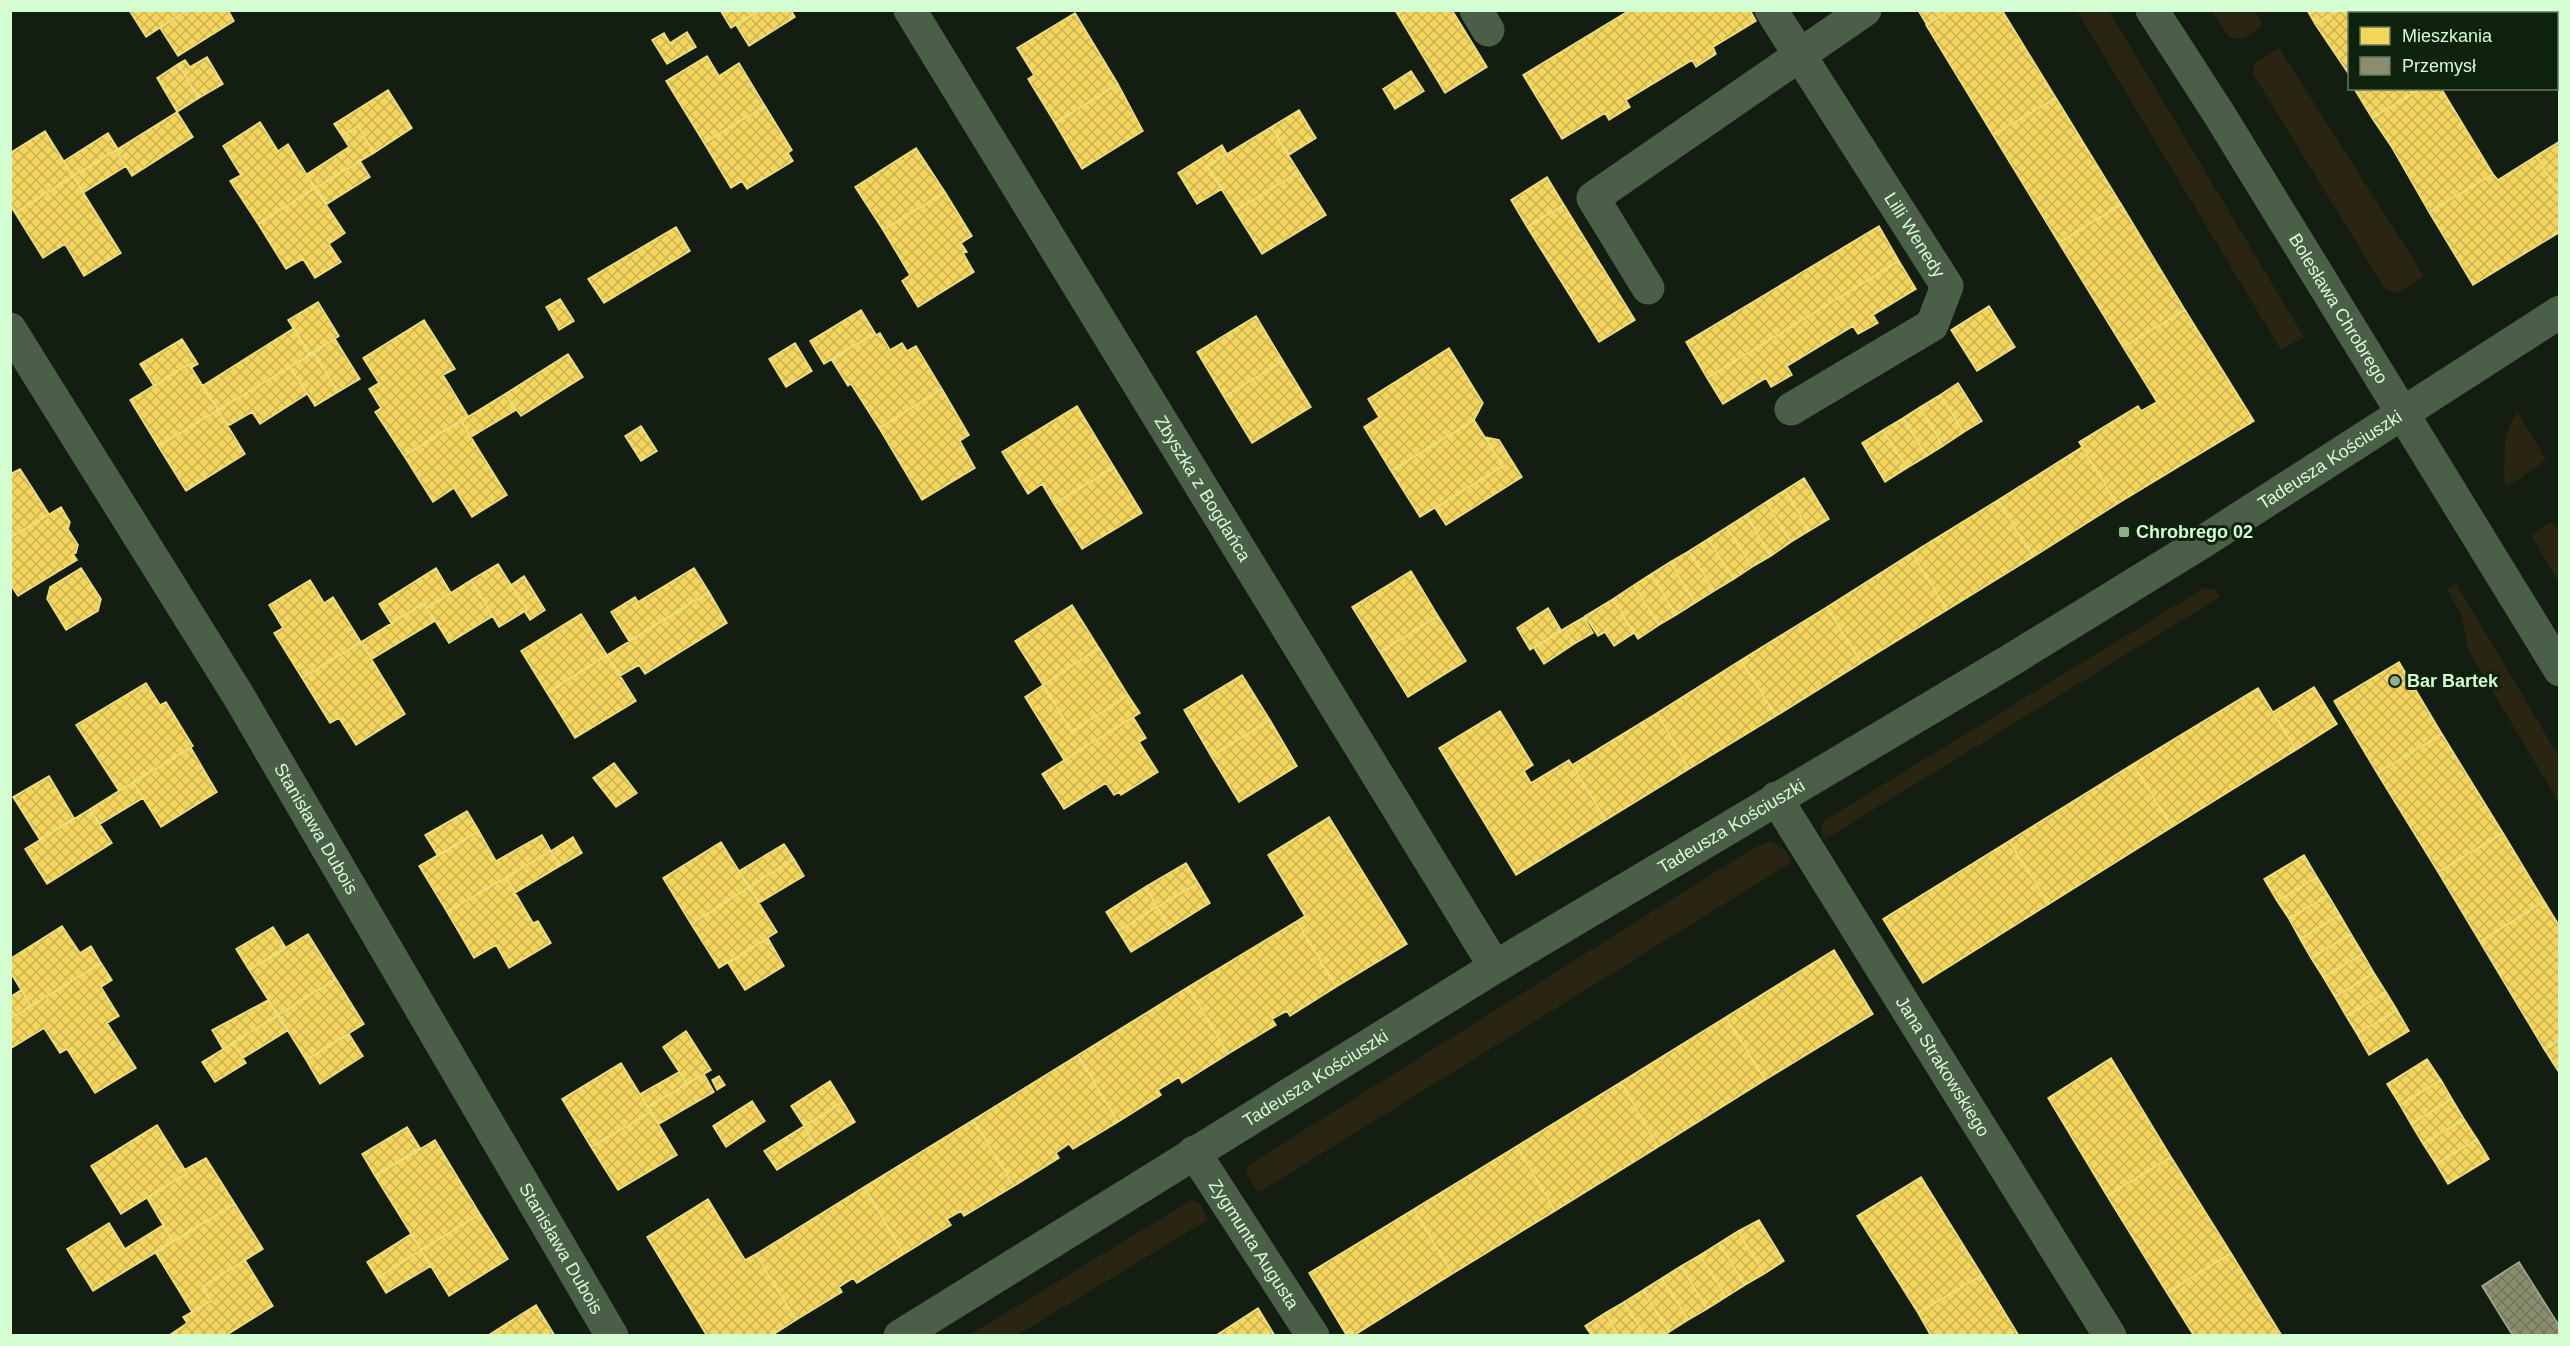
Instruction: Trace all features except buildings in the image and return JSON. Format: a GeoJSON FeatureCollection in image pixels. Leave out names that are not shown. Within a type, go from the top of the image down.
{"type":"FeatureCollection","features":[{"type":"Feature","properties":{"kind":"street","name":"Zbyszka z Bogdańca"},"geometry":{"type":"LineString","coordinates":[[910,10],[1495,967]]}},
{"type":"Feature","properties":{"kind":"street","name":"Lilli Wenedy"},"geometry":{"type":"LineString","coordinates":[[1771,10],[1947,286],[1932,325],[1791,409]]}},
{"type":"Feature","properties":{"kind":"street"},"geometry":{"type":"LineString","coordinates":[[1648,288],[1593,198],[1866,10]]}},
{"type":"Feature","properties":{"kind":"street","name":"Bolesława Chrobrego"},"geometry":{"type":"LineString","coordinates":[[2152,10],[2219,114],[2401,413],[2481,538],[2559,670]]}},
{"type":"Feature","properties":{"kind":"street","name":"Tadeusza Kościuszki"},"geometry":{"type":"LineString","coordinates":[[900,1335],[1495,967],[2006,663],[2232,523],[2559,312]]}},
{"type":"Feature","properties":{"kind":"street","name":"Stanisława Dubois"},"geometry":{"type":"LineString","coordinates":[[10,329],[238,695],[612,1335]]}},
{"type":"Feature","properties":{"kind":"street","name":"Jana Strakowskiego"},"geometry":{"type":"LineString","coordinates":[[1776,798],[2110,1335]]}},
{"type":"Feature","properties":{"kind":"street","name":"Zygmunta Augusta"},"geometry":{"type":"LineString","coordinates":[[1194,1152],[1313,1335]]}},
{"type":"Feature","properties":{"kind":"shaded area"},"geometry":{"type":"Polygon","coordinates":[[[2077,11],[2109,11],[2304,337],[2281,350],[2077,11]]]}},
{"type":"Feature","properties":{"kind":"shaded area"},"geometry":{"type":"Polygon","coordinates":[[[2212,11],[2255,11],[2263,25],[2243,39],[2230,38],[2212,11]]]}},
{"type":"Feature","properties":{"kind":"shaded area"},"geometry":{"type":"Polygon","coordinates":[[[2279,48],[2424,276],[2399,293],[2385,289],[2253,74],[2254,63],[2279,48]]]}},
{"type":"Feature","properties":{"kind":"shaded area"},"geometry":{"type":"Polygon","coordinates":[[[2517,411],[2546,460],[2507,487],[2504,481],[2505,436],[2517,411]]]}},
{"type":"Feature","properties":{"kind":"shaded area"},"geometry":{"type":"Polygon","coordinates":[[[2553,521],[2559,531],[2559,583],[2531,535],[2553,521]]]}},
{"type":"Feature","properties":{"kind":"shaded area"},"geometry":{"type":"Polygon","coordinates":[[[2456,583],[2559,757],[2559,803],[2468,650],[2462,616],[2447,589],[2456,583]]]}},
{"type":"Feature","properties":{"kind":"shaded area"},"geometry":{"type":"Polygon","coordinates":[[[2204,588],[2214,589],[2220,597],[1824,840],[1821,829],[1825,820],[2204,588]]]}},
{"type":"Feature","properties":{"kind":"shaded area"},"geometry":{"type":"Polygon","coordinates":[[[1771,841],[1786,851],[1792,862],[1258,1193],[1246,1172],[1247,1166],[1752,849],[1771,841]]]}},
{"type":"Feature","properties":{"kind":"shaded area"},"geometry":{"type":"Polygon","coordinates":[[[1192,1200],[1201,1205],[1208,1220],[1017,1335],[969,1335],[1192,1200]]]}},
{"type":"Feature","properties":{"kind":"place","name":"Chrobrego 02"},"geometry":{"type":"Point","coordinates":[2124,532]}},
{"type":"Feature","properties":{"kind":"place","name":"Bar Bartek"},"geometry":{"type":"Point","coordinates":[2395,681]}}]}
